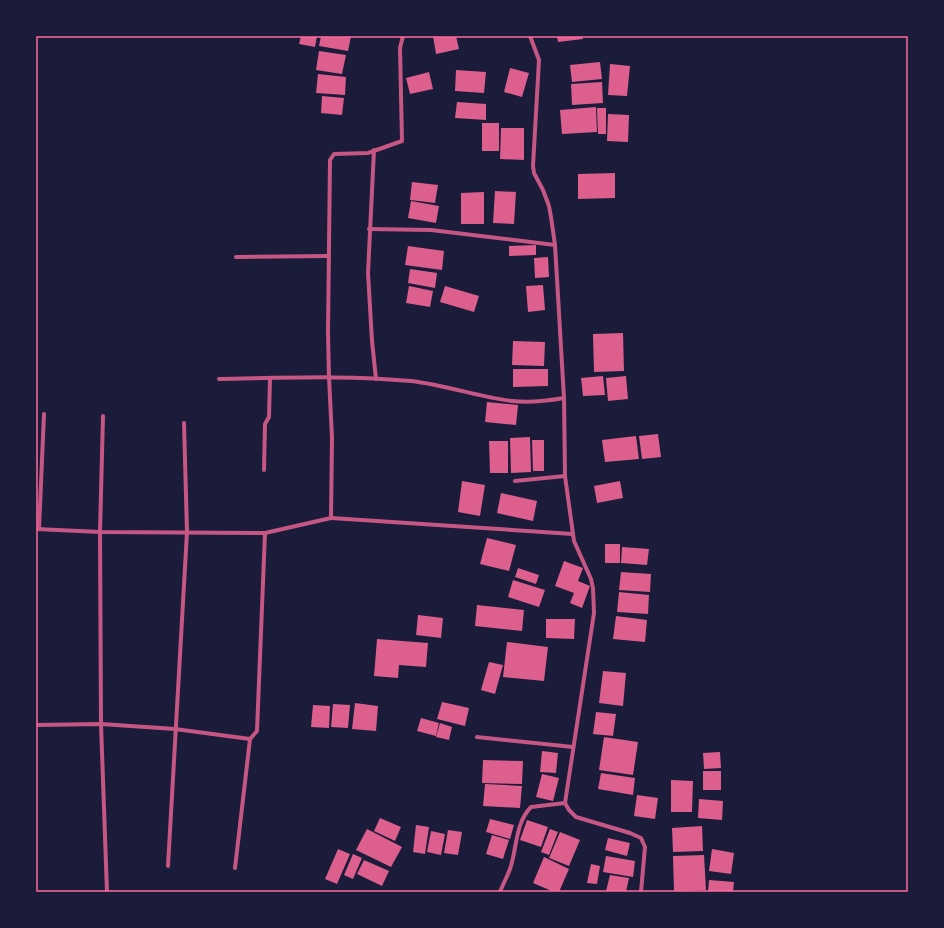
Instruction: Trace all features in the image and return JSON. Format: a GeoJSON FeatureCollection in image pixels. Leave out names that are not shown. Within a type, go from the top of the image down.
{"type":"FeatureCollection","features":[{"type":"Feature","properties":{"kind":"street"},"geometry":{"type":"LineString","coordinates":[[331,518],[332,438],[329,377],[330,160],[334,154],[368,153],[402,141],[400,48],[403,36]]}},
{"type":"Feature","properties":{"kind":"street"},"geometry":{"type":"LineString","coordinates":[[530,36],[539,60],[532,166],[549,206],[555,245],[564,398],[565,476],[574,541],[591,579],[594,594],[594,613],[565,802],[569,810],[576,817],[630,832],[641,838],[644,848],[641,892]]}},
{"type":"Feature","properties":{"kind":"street"},"geometry":{"type":"LineString","coordinates":[[374,150],[368,273],[376,379]]}},
{"type":"Feature","properties":{"kind":"street"},"geometry":{"type":"LineString","coordinates":[[369,229],[431,230],[555,245]]}},
{"type":"Feature","properties":{"kind":"street"},"geometry":{"type":"LineString","coordinates":[[236,257],[329,256]]}},
{"type":"Feature","properties":{"kind":"street"},"geometry":{"type":"LineString","coordinates":[[219,379],[329,377],[376,379],[428,384],[513,401],[536,402],[564,398]]}},
{"type":"Feature","properties":{"kind":"street"},"geometry":{"type":"LineString","coordinates":[[264,470],[265,424],[269,417],[270,378]]}},
{"type":"Feature","properties":{"kind":"street"},"geometry":{"type":"LineString","coordinates":[[44,414],[37,529],[100,532],[265,533],[331,518],[573,534]]}},
{"type":"Feature","properties":{"kind":"street"},"geometry":{"type":"LineString","coordinates":[[103,416],[100,532],[101,724],[107,892]]}},
{"type":"Feature","properties":{"kind":"street"},"geometry":{"type":"LineString","coordinates":[[168,866],[187,532],[184,423]]}},
{"type":"Feature","properties":{"kind":"street"},"geometry":{"type":"LineString","coordinates":[[515,482],[565,476]]}},
{"type":"Feature","properties":{"kind":"street"},"geometry":{"type":"LineString","coordinates":[[235,868],[250,739],[257,731],[265,533]]}},
{"type":"Feature","properties":{"kind":"street"},"geometry":{"type":"LineString","coordinates":[[36,725],[101,724],[175,729],[250,739]]}},
{"type":"Feature","properties":{"kind":"street"},"geometry":{"type":"LineString","coordinates":[[477,737],[573,748]]}},
{"type":"Feature","properties":{"kind":"street"},"geometry":{"type":"LineString","coordinates":[[500,892],[510,868],[523,818],[527,810],[531,807],[565,802]]}},
{"type":"Feature","properties":{"kind":"building"},"geometry":{"type":"Polygon","coordinates":[[[301,36],[317,36],[315,47],[299,44],[301,36]]]}},
{"type":"Feature","properties":{"kind":"building"},"geometry":{"type":"Polygon","coordinates":[[[321,36],[351,36],[348,51],[319,46],[321,36]]]}},
{"type":"Feature","properties":{"kind":"building"},"geometry":{"type":"Polygon","coordinates":[[[433,36],[456,36],[459,49],[436,54],[433,36]]]}},
{"type":"Feature","properties":{"kind":"building"},"geometry":{"type":"Polygon","coordinates":[[[557,36],[582,36],[583,39],[558,42],[557,36]]]}},
{"type":"Feature","properties":{"kind":"building"},"geometry":{"type":"Polygon","coordinates":[[[319,51],[346,55],[342,74],[316,70],[319,51]]]}},
{"type":"Feature","properties":{"kind":"building"},"geometry":{"type":"Polygon","coordinates":[[[600,62],[602,79],[572,82],[570,65],[600,62]]]}},
{"type":"Feature","properties":{"kind":"building"},"geometry":{"type":"Polygon","coordinates":[[[610,64],[630,66],[627,96],[608,95],[610,64]]]}},
{"type":"Feature","properties":{"kind":"building"},"geometry":{"type":"Polygon","coordinates":[[[510,68],[529,73],[522,97],[504,92],[510,68]]]}},
{"type":"Feature","properties":{"kind":"building"},"geometry":{"type":"Polygon","coordinates":[[[456,70],[486,72],[484,93],[455,91],[456,70]]]}},
{"type":"Feature","properties":{"kind":"building"},"geometry":{"type":"Polygon","coordinates":[[[429,72],[433,89],[410,94],[406,78],[429,72]]]}},
{"type":"Feature","properties":{"kind":"building"},"geometry":{"type":"Polygon","coordinates":[[[318,74],[346,77],[345,95],[316,93],[318,74]]]}},
{"type":"Feature","properties":{"kind":"building"},"geometry":{"type":"Polygon","coordinates":[[[602,82],[603,103],[572,105],[571,84],[602,82]]]}},
{"type":"Feature","properties":{"kind":"building"},"geometry":{"type":"Polygon","coordinates":[[[322,96],[344,98],[342,115],[321,113],[322,96]]]}},
{"type":"Feature","properties":{"kind":"building"},"geometry":{"type":"Polygon","coordinates":[[[457,102],[486,104],[486,120],[455,118],[457,102]]]}},
{"type":"Feature","properties":{"kind":"building"},"geometry":{"type":"Polygon","coordinates":[[[596,107],[597,132],[562,134],[560,110],[596,107]]]}},
{"type":"Feature","properties":{"kind":"building"},"geometry":{"type":"Polygon","coordinates":[[[597,108],[606,108],[606,134],[598,134],[597,108]]]}},
{"type":"Feature","properties":{"kind":"building"},"geometry":{"type":"Polygon","coordinates":[[[608,114],[629,115],[628,142],[607,141],[608,114]]]}},
{"type":"Feature","properties":{"kind":"building"},"geometry":{"type":"Polygon","coordinates":[[[482,123],[499,123],[499,151],[482,151],[482,123]]]}},
{"type":"Feature","properties":{"kind":"building"},"geometry":{"type":"Polygon","coordinates":[[[501,128],[524,128],[524,160],[500,159],[501,128]]]}},
{"type":"Feature","properties":{"kind":"building"},"geometry":{"type":"Polygon","coordinates":[[[615,173],[615,198],[578,199],[578,174],[615,173]]]}},
{"type":"Feature","properties":{"kind":"building"},"geometry":{"type":"Polygon","coordinates":[[[412,182],[438,185],[435,203],[410,200],[412,182]]]}},
{"type":"Feature","properties":{"kind":"building"},"geometry":{"type":"Polygon","coordinates":[[[495,191],[516,192],[514,224],[493,223],[495,191]]]}},
{"type":"Feature","properties":{"kind":"building"},"geometry":{"type":"Polygon","coordinates":[[[484,192],[484,224],[461,224],[461,193],[484,192]]]}},
{"type":"Feature","properties":{"kind":"building"},"geometry":{"type":"Polygon","coordinates":[[[411,201],[439,206],[436,223],[408,218],[411,201]]]}},
{"type":"Feature","properties":{"kind":"building"},"geometry":{"type":"Polygon","coordinates":[[[536,245],[536,255],[509,256],[509,246],[536,245]]]}},
{"type":"Feature","properties":{"kind":"building"},"geometry":{"type":"Polygon","coordinates":[[[408,246],[444,251],[442,270],[405,265],[408,246]]]}},
{"type":"Feature","properties":{"kind":"building"},"geometry":{"type":"Polygon","coordinates":[[[548,257],[549,277],[535,278],[534,258],[548,257]]]}},
{"type":"Feature","properties":{"kind":"building"},"geometry":{"type":"Polygon","coordinates":[[[410,269],[437,273],[435,288],[408,283],[410,269]]]}},
{"type":"Feature","properties":{"kind":"building"},"geometry":{"type":"Polygon","coordinates":[[[543,285],[545,310],[528,312],[526,286],[543,285]]]}},
{"type":"Feature","properties":{"kind":"building"},"geometry":{"type":"Polygon","coordinates":[[[409,286],[433,291],[430,307],[406,303],[409,286]]]}},
{"type":"Feature","properties":{"kind":"building"},"geometry":{"type":"Polygon","coordinates":[[[445,286],[479,296],[474,312],[440,302],[445,286]]]}},
{"type":"Feature","properties":{"kind":"building"},"geometry":{"type":"Polygon","coordinates":[[[623,333],[624,371],[594,372],[593,334],[623,333]]]}},
{"type":"Feature","properties":{"kind":"building"},"geometry":{"type":"Polygon","coordinates":[[[513,341],[545,342],[544,366],[512,365],[513,341]]]}},
{"type":"Feature","properties":{"kind":"building"},"geometry":{"type":"Polygon","coordinates":[[[513,369],[548,369],[548,386],[513,387],[513,369]]]}},
{"type":"Feature","properties":{"kind":"building"},"geometry":{"type":"Polygon","coordinates":[[[603,376],[605,395],[583,396],[581,378],[603,376]]]}},
{"type":"Feature","properties":{"kind":"building"},"geometry":{"type":"Polygon","coordinates":[[[626,376],[628,399],[608,401],[606,378],[626,376]]]}},
{"type":"Feature","properties":{"kind":"building"},"geometry":{"type":"Polygon","coordinates":[[[487,402],[518,405],[516,425],[485,422],[487,402]]]}},
{"type":"Feature","properties":{"kind":"building"},"geometry":{"type":"Polygon","coordinates":[[[658,434],[661,457],[642,459],[639,436],[658,434]]]}},
{"type":"Feature","properties":{"kind":"building"},"geometry":{"type":"Polygon","coordinates":[[[636,436],[639,459],[605,462],[602,440],[636,436]]]}},
{"type":"Feature","properties":{"kind":"building"},"geometry":{"type":"Polygon","coordinates":[[[530,437],[531,472],[511,473],[510,438],[530,437]]]}},
{"type":"Feature","properties":{"kind":"building"},"geometry":{"type":"Polygon","coordinates":[[[532,440],[544,440],[544,471],[533,471],[532,440]]]}},
{"type":"Feature","properties":{"kind":"building"},"geometry":{"type":"Polygon","coordinates":[[[489,441],[508,441],[508,473],[490,473],[489,441]]]}},
{"type":"Feature","properties":{"kind":"building"},"geometry":{"type":"Polygon","coordinates":[[[462,481],[485,485],[480,516],[458,512],[462,481]]]}},
{"type":"Feature","properties":{"kind":"building"},"geometry":{"type":"Polygon","coordinates":[[[620,481],[623,498],[597,503],[594,486],[620,481]]]}},
{"type":"Feature","properties":{"kind":"building"},"geometry":{"type":"Polygon","coordinates":[[[501,493],[537,501],[533,521],[497,513],[501,493]]]}},
{"type":"Feature","properties":{"kind":"building"},"geometry":{"type":"Polygon","coordinates":[[[487,538],[516,545],[509,571],[480,564],[487,538]]]}},
{"type":"Feature","properties":{"kind":"building"},"geometry":{"type":"Polygon","coordinates":[[[605,544],[620,544],[620,563],[605,563],[605,544]]]}},
{"type":"Feature","properties":{"kind":"building"},"geometry":{"type":"Polygon","coordinates":[[[622,547],[649,549],[647,565],[621,563],[622,547]]]}},
{"type":"Feature","properties":{"kind":"building"},"geometry":{"type":"Polygon","coordinates":[[[564,561],[583,568],[578,581],[590,586],[582,608],[570,603],[574,593],[555,586],[564,561]]]}},
{"type":"Feature","properties":{"kind":"building"},"geometry":{"type":"Polygon","coordinates":[[[518,568],[539,575],[536,584],[515,577],[518,568]]]}},
{"type":"Feature","properties":{"kind":"building"},"geometry":{"type":"Polygon","coordinates":[[[621,572],[651,574],[650,592],[619,590],[621,572]]]}},
{"type":"Feature","properties":{"kind":"building"},"geometry":{"type":"Polygon","coordinates":[[[513,580],[545,590],[539,607],[508,597],[513,580]]]}},
{"type":"Feature","properties":{"kind":"building"},"geometry":{"type":"Polygon","coordinates":[[[619,592],[649,595],[648,614],[617,612],[619,592]]]}},
{"type":"Feature","properties":{"kind":"building"},"geometry":{"type":"Polygon","coordinates":[[[477,605],[524,610],[522,631],[475,626],[477,605]]]}},
{"type":"Feature","properties":{"kind":"building"},"geometry":{"type":"Polygon","coordinates":[[[418,615],[443,618],[441,638],[416,635],[418,615]]]}},
{"type":"Feature","properties":{"kind":"building"},"geometry":{"type":"Polygon","coordinates":[[[616,616],[647,620],[645,642],[613,639],[616,616]]]}},
{"type":"Feature","properties":{"kind":"building"},"geometry":{"type":"Polygon","coordinates":[[[546,619],[575,619],[574,639],[546,638],[546,619]]]}},
{"type":"Feature","properties":{"kind":"building"},"geometry":{"type":"Polygon","coordinates":[[[377,639],[428,643],[426,667],[399,665],[398,678],[374,676],[377,639]]]}},
{"type":"Feature","properties":{"kind":"building"},"geometry":{"type":"Polygon","coordinates":[[[507,642],[548,647],[544,681],[503,677],[507,642]]]}},
{"type":"Feature","properties":{"kind":"building"},"geometry":{"type":"Polygon","coordinates":[[[489,662],[503,665],[495,694],[481,690],[489,662]]]}},
{"type":"Feature","properties":{"kind":"building"},"geometry":{"type":"Polygon","coordinates":[[[603,671],[626,673],[623,706],[599,703],[603,671]]]}},
{"type":"Feature","properties":{"kind":"building"},"geometry":{"type":"Polygon","coordinates":[[[442,702],[469,708],[465,726],[437,719],[442,702]]]}},
{"type":"Feature","properties":{"kind":"building"},"geometry":{"type":"Polygon","coordinates":[[[355,703],[378,706],[376,731],[352,729],[355,703]]]}},
{"type":"Feature","properties":{"kind":"building"},"geometry":{"type":"Polygon","coordinates":[[[333,704],[350,705],[348,728],[331,727],[333,704]]]}},
{"type":"Feature","properties":{"kind":"building"},"geometry":{"type":"Polygon","coordinates":[[[313,705],[330,706],[329,728],[311,727],[313,705]]]}},
{"type":"Feature","properties":{"kind":"building"},"geometry":{"type":"Polygon","coordinates":[[[596,712],[616,714],[613,736],[593,734],[596,712]]]}},
{"type":"Feature","properties":{"kind":"building"},"geometry":{"type":"Polygon","coordinates":[[[421,718],[439,723],[436,736],[417,731],[421,718]]]}},
{"type":"Feature","properties":{"kind":"building"},"geometry":{"type":"Polygon","coordinates":[[[440,723],[452,727],[449,740],[436,737],[440,723]]]}},
{"type":"Feature","properties":{"kind":"building"},"geometry":{"type":"Polygon","coordinates":[[[604,737],[638,742],[633,775],[599,770],[604,737]]]}},
{"type":"Feature","properties":{"kind":"building"},"geometry":{"type":"Polygon","coordinates":[[[542,751],[558,753],[556,773],[540,772],[542,751]]]}},
{"type":"Feature","properties":{"kind":"building"},"geometry":{"type":"Polygon","coordinates":[[[720,752],[721,768],[704,769],[703,753],[720,752]]]}},
{"type":"Feature","properties":{"kind":"building"},"geometry":{"type":"Polygon","coordinates":[[[483,760],[523,761],[522,784],[482,783],[483,760]]]}},
{"type":"Feature","properties":{"kind":"building"},"geometry":{"type":"Polygon","coordinates":[[[703,771],[721,771],[721,790],[703,790],[703,771]]]}},
{"type":"Feature","properties":{"kind":"building"},"geometry":{"type":"Polygon","coordinates":[[[601,773],[635,778],[633,795],[598,789],[601,773]]]}},
{"type":"Feature","properties":{"kind":"building"},"geometry":{"type":"Polygon","coordinates":[[[542,774],[559,778],[553,801],[536,797],[542,774]]]}},
{"type":"Feature","properties":{"kind":"building"},"geometry":{"type":"Polygon","coordinates":[[[671,780],[693,781],[692,812],[671,812],[671,780]]]}},
{"type":"Feature","properties":{"kind":"building"},"geometry":{"type":"Polygon","coordinates":[[[485,784],[522,786],[520,808],[483,806],[485,784]]]}},
{"type":"Feature","properties":{"kind":"building"},"geometry":{"type":"Polygon","coordinates":[[[637,795],[658,798],[655,819],[634,816],[637,795]]]}},
{"type":"Feature","properties":{"kind":"building"},"geometry":{"type":"Polygon","coordinates":[[[699,799],[723,801],[722,820],[698,818],[699,799]]]}},
{"type":"Feature","properties":{"kind":"building"},"geometry":{"type":"Polygon","coordinates":[[[380,818],[401,827],[395,841],[374,831],[380,818]]]}},
{"type":"Feature","properties":{"kind":"building"},"geometry":{"type":"Polygon","coordinates":[[[490,819],[514,825],[510,839],[486,832],[490,819]]]}},
{"type":"Feature","properties":{"kind":"building"},"geometry":{"type":"Polygon","coordinates":[[[527,820],[548,827],[541,847],[520,840],[527,820]]]}},
{"type":"Feature","properties":{"kind":"building"},"geometry":{"type":"Polygon","coordinates":[[[416,825],[429,827],[425,854],[413,852],[416,825]]]}},
{"type":"Feature","properties":{"kind":"building"},"geometry":{"type":"Polygon","coordinates":[[[702,826],[703,851],[673,852],[672,828],[702,826]]]}},
{"type":"Feature","properties":{"kind":"building"},"geometry":{"type":"Polygon","coordinates":[[[367,829],[402,847],[391,867],[356,850],[367,829]]]}},
{"type":"Feature","properties":{"kind":"building"},"geometry":{"type":"Polygon","coordinates":[[[550,829],[558,832],[549,855],[541,852],[550,829]]]}},
{"type":"Feature","properties":{"kind":"building"},"geometry":{"type":"Polygon","coordinates":[[[448,830],[462,832],[458,855],[444,853],[448,830]]]}},
{"type":"Feature","properties":{"kind":"building"},"geometry":{"type":"Polygon","coordinates":[[[431,831],[445,834],[441,855],[427,852],[431,831]]]}},
{"type":"Feature","properties":{"kind":"building"},"geometry":{"type":"Polygon","coordinates":[[[560,832],[580,840],[569,866],[549,858],[560,832]]]}},
{"type":"Feature","properties":{"kind":"building"},"geometry":{"type":"Polygon","coordinates":[[[492,835],[509,840],[503,859],[486,854],[492,835]]]}},
{"type":"Feature","properties":{"kind":"building"},"geometry":{"type":"Polygon","coordinates":[[[608,838],[630,843],[627,856],[605,850],[608,838]]]}},
{"type":"Feature","properties":{"kind":"building"},"geometry":{"type":"Polygon","coordinates":[[[338,849],[350,854],[337,884],[325,879],[338,849]]]}},
{"type":"Feature","properties":{"kind":"building"},"geometry":{"type":"Polygon","coordinates":[[[712,849],[734,853],[731,874],[709,871],[712,849]]]}},
{"type":"Feature","properties":{"kind":"building"},"geometry":{"type":"Polygon","coordinates":[[[353,854],[362,858],[353,879],[344,875],[353,854]]]}},
{"type":"Feature","properties":{"kind":"building"},"geometry":{"type":"Polygon","coordinates":[[[704,855],[706,890],[674,891],[673,856],[704,855]]]}},
{"type":"Feature","properties":{"kind":"building"},"geometry":{"type":"Polygon","coordinates":[[[606,856],[635,861],[633,877],[603,872],[606,856]]]}},
{"type":"Feature","properties":{"kind":"building"},"geometry":{"type":"Polygon","coordinates":[[[544,857],[569,869],[559,892],[554,892],[533,883],[544,857]]]}},
{"type":"Feature","properties":{"kind":"building"},"geometry":{"type":"Polygon","coordinates":[[[364,860],[389,871],[382,886],[357,874],[364,860]]]}},
{"type":"Feature","properties":{"kind":"building"},"geometry":{"type":"Polygon","coordinates":[[[591,864],[600,866],[597,884],[587,883],[591,864]]]}},
{"type":"Feature","properties":{"kind":"building"},"geometry":{"type":"Polygon","coordinates":[[[610,875],[629,878],[626,892],[606,891],[610,875]]]}},
{"type":"Feature","properties":{"kind":"building"},"geometry":{"type":"Polygon","coordinates":[[[709,880],[734,882],[733,892],[708,892],[709,880]]]}}]}
